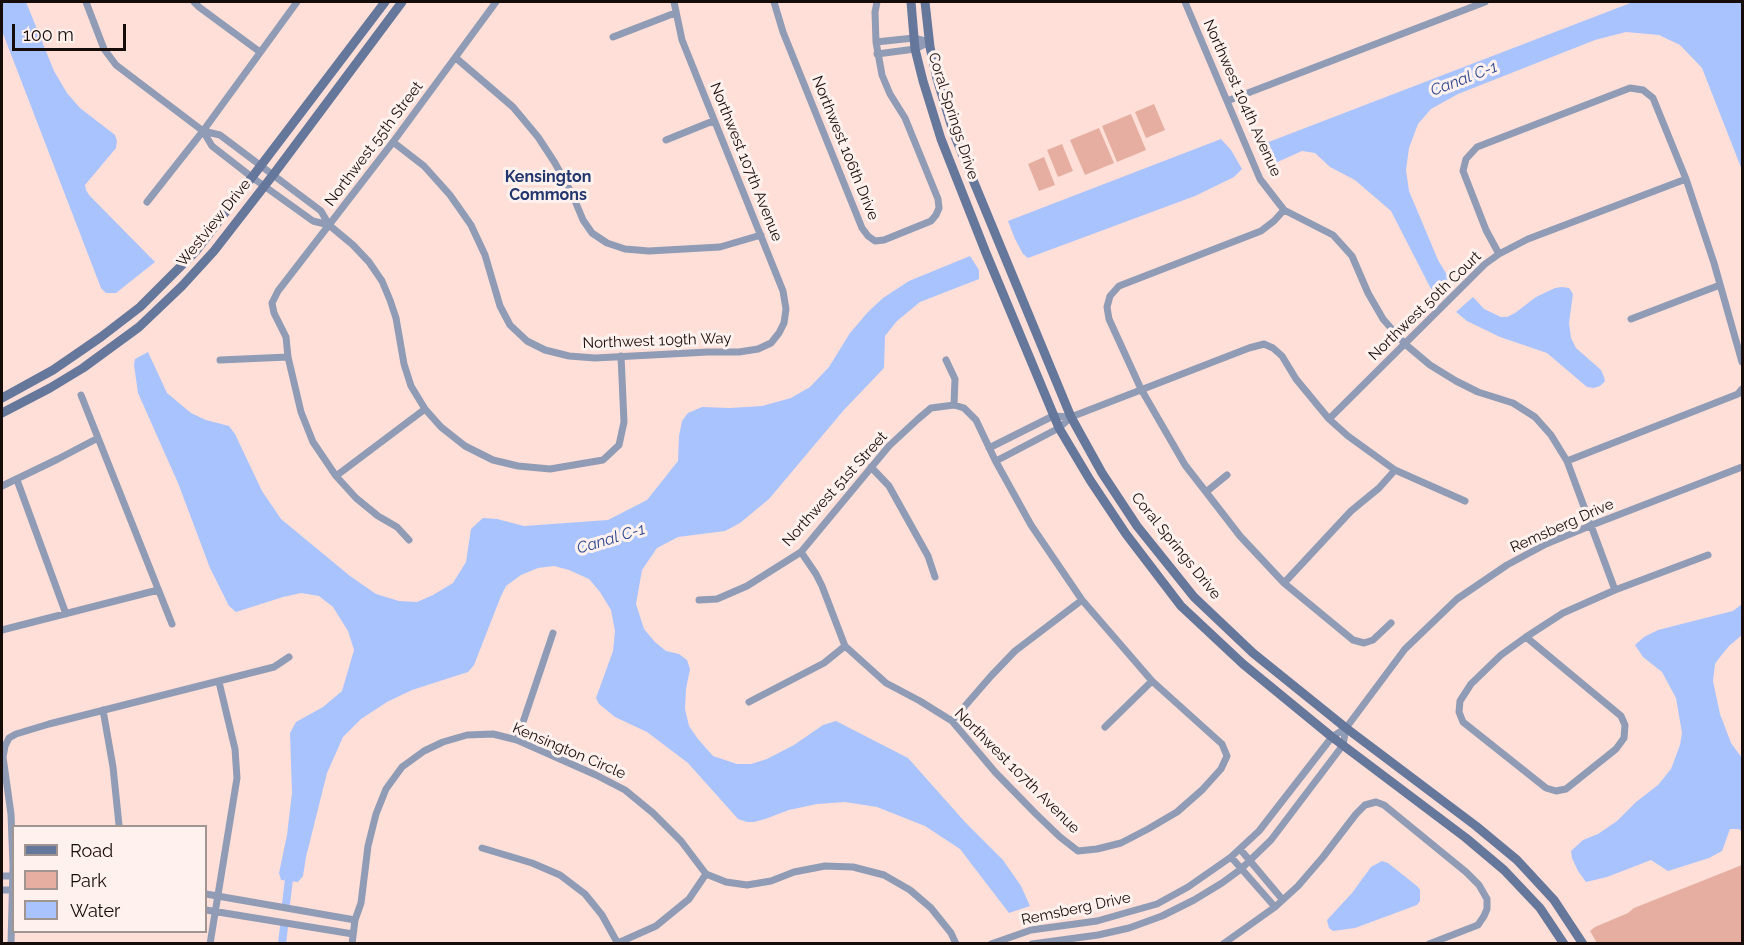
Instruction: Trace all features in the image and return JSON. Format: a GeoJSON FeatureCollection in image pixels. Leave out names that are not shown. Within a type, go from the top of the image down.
{"type":"FeatureCollection","features":[{"type":"Feature","properties":{"kind":"main road","name":"Westview Drive"},"geometry":{"type":"LineString","coordinates":[[2,398],[53,370],[101,337],[140,307],[196,251],[385,2]]}},
{"type":"Feature","properties":{"kind":"main road","name":"Westview Drive"},"geometry":{"type":"LineString","coordinates":[[2,413],[60,382],[114,346],[139,327],[182,286],[214,251],[273,175],[402,2]]}},
{"type":"Feature","properties":{"kind":"main road","name":"Coral Springs Drive"},"geometry":{"type":"LineString","coordinates":[[911,2],[915,49],[941,139],[1053,416],[1090,480],[1126,534],[1182,606],[1243,664],[1332,737],[1466,838],[1504,870],[1540,908],[1564,944]]}},
{"type":"Feature","properties":{"kind":"main road","name":"Coral Springs Drive"},"geometry":{"type":"LineString","coordinates":[[925,2],[929,42],[937,79],[954,134],[1071,417],[1102,473],[1137,526],[1194,597],[1252,653],[1518,860],[1554,900],[1583,944]]}},
{"type":"Feature","properties":{"kind":"main road"},"geometry":{"type":"LineString","coordinates":[[1552,925],[1565,917]]}},
{"type":"Feature","properties":{"kind":"street"},"geometry":{"type":"LineString","coordinates":[[86,2],[104,49],[116,65],[203,131],[212,146],[253,178],[313,221],[329,225]]}},
{"type":"Feature","properties":{"kind":"street"},"geometry":{"type":"LineString","coordinates":[[194,2],[260,52]]}},
{"type":"Feature","properties":{"kind":"street"},"geometry":{"type":"LineString","coordinates":[[147,202],[203,131],[297,2]]}},
{"type":"Feature","properties":{"kind":"street","name":"Northwest 55th Street"},"geometry":{"type":"LineString","coordinates":[[288,357],[286,337],[274,313],[272,303],[278,291],[393,142],[496,2]]}},
{"type":"Feature","properties":{"kind":"street","name":"Northwest 107th Avenue"},"geometry":{"type":"LineString","coordinates":[[674,2],[682,40],[783,291],[786,309],[784,323],[779,333]]}},
{"type":"Feature","properties":{"kind":"street","name":"Northwest 106th Drive"},"geometry":{"type":"LineString","coordinates":[[774,2],[783,32],[862,228],[867,236],[875,241],[884,240],[931,222],[939,208],[938,199],[905,118],[890,94],[882,75],[876,42],[877,2]]}},
{"type":"Feature","properties":{"kind":"street","name":"Northwest 104th Avenue"},"geometry":{"type":"LineString","coordinates":[[1185,2],[1260,179],[1284,210],[1333,235],[1352,256],[1368,293],[1383,319],[1405,344],[1430,365],[1456,381],[1478,392],[1513,403],[1535,417],[1551,435],[1567,461],[1615,590]]}},
{"type":"Feature","properties":{"kind":"street"},"geometry":{"type":"LineString","coordinates":[[1227,101],[1485,2]]}},
{"type":"Feature","properties":{"kind":"street"},"geometry":{"type":"LineString","coordinates":[[613,36],[675,13]]}},
{"type":"Feature","properties":{"kind":"street"},"geometry":{"type":"LineString","coordinates":[[876,42],[914,38],[929,42]]}},
{"type":"Feature","properties":{"kind":"street"},"geometry":{"type":"LineString","coordinates":[[877,54],[915,49],[929,42]]}},
{"type":"Feature","properties":{"kind":"street"},"geometry":{"type":"LineString","coordinates":[[456,58],[513,107],[555,164],[583,220],[592,233],[607,243],[625,249],[649,251],[720,247],[761,235]]}},
{"type":"Feature","properties":{"kind":"street"},"geometry":{"type":"LineString","coordinates":[[1499,254],[1486,230],[1463,171],[1466,159],[1477,147],[1630,88],[1643,90],[1653,98],[1686,179],[1743,362]]}},
{"type":"Feature","properties":{"kind":"street"},"geometry":{"type":"LineString","coordinates":[[666,140],[713,121]]}},
{"type":"Feature","properties":{"kind":"street"},"geometry":{"type":"LineString","coordinates":[[203,131],[220,135],[321,211],[329,225],[353,245],[382,281],[396,318],[404,364],[411,386],[425,409],[441,427],[465,446],[493,460],[518,466],[550,469],[603,460],[619,445],[624,422],[621,357]]}},
{"type":"Feature","properties":{"kind":"street","name":"Northwest 109th Way"},"geometry":{"type":"LineString","coordinates":[[393,142],[424,166],[466,217],[485,255],[500,306],[510,325],[527,341],[546,350],[569,356],[595,358],[739,352],[758,349],[771,343],[779,333]]}},
{"type":"Feature","properties":{"kind":"street","name":"Northwest 50th Court"},"geometry":{"type":"LineString","coordinates":[[1329,419],[1485,264],[1499,254],[1528,239],[1686,179]]}},
{"type":"Feature","properties":{"kind":"street"},"geometry":{"type":"LineString","coordinates":[[1284,210],[1261,231],[1119,286],[1110,296],[1107,307],[1109,319],[1141,389],[1185,465],[1240,536],[1284,583],[1353,640],[1364,643],[1373,640],[1391,623]]}},
{"type":"Feature","properties":{"kind":"street"},"geometry":{"type":"LineString","coordinates":[[1631,319],[1720,285]]}},
{"type":"Feature","properties":{"kind":"street"},"geometry":{"type":"LineString","coordinates":[[996,461],[1059,428],[1071,417],[1249,348],[1264,345],[1273,348],[1282,356],[1296,379],[1329,419],[1348,436],[1395,470],[1465,501]]}},
{"type":"Feature","properties":{"kind":"street"},"geometry":{"type":"LineString","coordinates":[[220,360],[288,357],[301,412],[313,442],[336,476],[356,498],[378,516],[397,526],[409,540]]}},
{"type":"Feature","properties":{"kind":"street"},"geometry":{"type":"LineString","coordinates":[[946,360],[955,379],[954,405],[964,408],[976,420],[1031,525],[1082,600],[1152,681],[1105,727]]}},
{"type":"Feature","properties":{"kind":"street"},"geometry":{"type":"LineString","coordinates":[[1567,461],[1738,394],[1743,389]]}},
{"type":"Feature","properties":{"kind":"street"},"geometry":{"type":"LineString","coordinates":[[81,395],[172,624]]}},
{"type":"Feature","properties":{"kind":"street","name":"Northwest 51st Street"},"geometry":{"type":"LineString","coordinates":[[699,600],[717,599],[747,585],[801,552],[889,446],[931,408],[954,405]]}},
{"type":"Feature","properties":{"kind":"street"},"geometry":{"type":"LineString","coordinates":[[336,476],[425,409]]}},
{"type":"Feature","properties":{"kind":"street"},"geometry":{"type":"LineString","coordinates":[[989,448],[1053,416],[1071,417]]}},
{"type":"Feature","properties":{"kind":"street"},"geometry":{"type":"LineString","coordinates":[[2,486],[98,438]]}},
{"type":"Feature","properties":{"kind":"street"},"geometry":{"type":"LineString","coordinates":[[871,467],[890,486],[928,556],[935,577]]}},
{"type":"Feature","properties":{"kind":"street","name":"Remsberg Drive"},"geometry":{"type":"LineString","coordinates":[[991,944],[1031,930],[1097,921],[1157,904],[1188,887],[1231,857],[1259,831],[1332,737],[1346,728],[1405,648],[1457,599],[1546,544],[1743,467]]}},
{"type":"Feature","properties":{"kind":"street"},"geometry":{"type":"LineString","coordinates":[[1284,583],[1351,511],[1379,488],[1395,470]]}},
{"type":"Feature","properties":{"kind":"street"},"geometry":{"type":"LineString","coordinates":[[1206,492],[1227,475]]}},
{"type":"Feature","properties":{"kind":"street"},"geometry":{"type":"LineString","coordinates":[[17,480],[66,614]]}},
{"type":"Feature","properties":{"kind":"street","name":"Northwest 107th Avenue"},"geometry":{"type":"LineString","coordinates":[[801,552],[819,580],[845,646],[886,683],[952,721],[995,772],[1036,814],[1060,837],[1078,850],[1097,849],[1121,843],[1177,812],[1221,769],[1227,756],[1222,744],[1152,681]]}},
{"type":"Feature","properties":{"kind":"street"},"geometry":{"type":"LineString","coordinates":[[1526,637],[1621,716],[1625,725],[1624,738],[1616,749],[1566,789],[1556,791],[1546,788],[1463,722],[1459,712],[1460,701],[1471,684],[1501,655],[1526,637],[1563,613],[1615,590],[1708,555]]}},
{"type":"Feature","properties":{"kind":"street"},"geometry":{"type":"LineString","coordinates":[[2,630],[158,590]]}},
{"type":"Feature","properties":{"kind":"street"},"geometry":{"type":"LineString","coordinates":[[952,721],[1015,651],[1082,600]]}},
{"type":"Feature","properties":{"kind":"street"},"geometry":{"type":"LineString","coordinates":[[518,740],[553,633]]}},
{"type":"Feature","properties":{"kind":"street"},"geometry":{"type":"LineString","coordinates":[[749,702],[824,663],[845,646]]}},
{"type":"Feature","properties":{"kind":"street"},"geometry":{"type":"LineString","coordinates":[[12,845],[11,814],[3,757],[4,746],[9,738],[49,724],[274,667],[289,657]]}},
{"type":"Feature","properties":{"kind":"street"},"geometry":{"type":"LineString","coordinates":[[210,944],[237,778],[234,749],[219,681]]}},
{"type":"Feature","properties":{"kind":"street"},"geometry":{"type":"LineString","coordinates":[[103,710],[113,767],[119,825]]}},
{"type":"Feature","properties":{"kind":"street","name":"Remsberg Drive"},"geometry":{"type":"LineString","coordinates":[[1032,944],[1098,935],[1162,916],[1194,900],[1241,868],[1271,840],[1343,745],[1346,728]]}},
{"type":"Feature","properties":{"kind":"street","name":"Kensington Circle"},"geometry":{"type":"LineString","coordinates":[[352,944],[355,920],[361,903],[368,846],[376,814],[386,789],[402,767],[424,751],[443,742],[467,735],[493,734],[518,740],[625,790],[653,813],[681,841],[706,874]]}},
{"type":"Feature","properties":{"kind":"street"},"geometry":{"type":"LineString","coordinates":[[1223,944],[1298,886],[1323,858],[1356,814],[1365,805],[1376,802],[1384,805],[1466,872],[1479,885],[1486,898],[1484,916],[1478,925],[1429,944]]}},
{"type":"Feature","properties":{"kind":"street"},"geometry":{"type":"LineString","coordinates":[[482,848],[532,863],[560,875],[585,894],[602,915],[618,943],[656,926],[689,899],[706,874],[726,882],[747,885],[825,866],[853,867],[884,875],[910,890],[931,908],[951,933],[956,944]]}},
{"type":"Feature","properties":{"kind":"street"},"geometry":{"type":"LineString","coordinates":[[1240,849],[1282,899]]}},
{"type":"Feature","properties":{"kind":"street"},"geometry":{"type":"LineString","coordinates":[[1231,857],[1275,906]]}},
{"type":"Feature","properties":{"kind":"street"},"geometry":{"type":"LineString","coordinates":[[207,894],[355,920]]}},
{"type":"Feature","properties":{"kind":"street"},"geometry":{"type":"LineString","coordinates":[[10,944],[12,908]]}},
{"type":"Feature","properties":{"kind":"street"},"geometry":{"type":"LineString","coordinates":[[207,910],[353,934]]}},
{"type":"Feature","properties":{"kind":"green space"},"geometry":{"type":"Polygon","coordinates":[[[1154,104],[1165,130],[1146,138],[1135,112],[1154,104]]]}},
{"type":"Feature","properties":{"kind":"green space"},"geometry":{"type":"Polygon","coordinates":[[[1131,114],[1146,150],[1117,162],[1102,126],[1131,114]]]}},
{"type":"Feature","properties":{"kind":"green space"},"geometry":{"type":"Polygon","coordinates":[[[1099,128],[1114,163],[1085,175],[1070,140],[1099,128]]]}},
{"type":"Feature","properties":{"kind":"green space"},"geometry":{"type":"Polygon","coordinates":[[[1062,144],[1073,171],[1058,177],[1047,150],[1062,144]]]}},
{"type":"Feature","properties":{"kind":"green space"},"geometry":{"type":"Polygon","coordinates":[[[1044,157],[1055,185],[1039,191],[1028,164],[1044,157]]]}},
{"type":"Feature","properties":{"kind":"green space"},"geometry":{"type":"Polygon","coordinates":[[[1742,865],[1742,943],[1597,943],[1590,931],[1634,908],[1742,865]]]}},
{"type":"Feature","properties":{"kind":"water"},"geometry":{"type":"Polygon","coordinates":[[[2,2],[26,2],[54,71],[67,93],[80,108],[115,135],[116,148],[85,185],[86,190],[155,262],[116,293],[106,293],[101,288],[2,31],[2,2]]]}},
{"type":"Feature","properties":{"kind":"water"},"geometry":{"type":"Polygon","coordinates":[[[1633,2],[1742,2],[1742,170],[1702,68],[1680,45],[1659,35],[1626,32],[1595,40],[1458,94],[1431,109],[1418,124],[1409,148],[1406,170],[1409,191],[1438,260],[1450,280],[1437,296],[1430,287],[1391,211],[1355,180],[1330,167],[1315,153],[1302,151],[1273,164],[1266,143],[1633,2]]]}},
{"type":"Feature","properties":{"kind":"water"},"geometry":{"type":"Polygon","coordinates":[[[1221,139],[1231,150],[1242,169],[1234,177],[1195,196],[1028,258],[1023,254],[1015,239],[1008,221],[1221,139]]]}},
{"type":"Feature","properties":{"kind":"water"},"geometry":{"type":"Polygon","coordinates":[[[970,256],[979,270],[979,279],[920,302],[897,321],[885,336],[884,368],[843,411],[769,499],[740,523],[725,531],[678,537],[657,548],[642,570],[636,604],[644,629],[655,642],[666,651],[679,654],[687,660],[690,669],[685,709],[689,726],[713,756],[737,764],[751,764],[767,759],[794,745],[823,725],[836,721],[908,758],[965,822],[1003,860],[1021,886],[1030,906],[1009,913],[960,849],[925,826],[877,807],[845,802],[817,804],[789,810],[754,822],[738,819],[688,763],[647,732],[615,717],[599,704],[596,698],[613,651],[615,631],[611,610],[589,579],[554,566],[538,568],[521,575],[506,586],[474,665],[468,672],[412,690],[387,702],[361,719],[343,737],[327,773],[303,876],[298,882],[281,880],[279,873],[287,835],[292,793],[290,733],[296,722],[323,707],[342,691],[354,650],[348,631],[333,607],[319,596],[301,593],[236,612],[229,606],[210,568],[178,483],[138,393],[135,359],[148,352],[167,393],[191,413],[229,426],[262,491],[281,519],[350,576],[376,594],[399,601],[417,602],[453,583],[466,562],[471,529],[483,518],[524,526],[608,520],[647,500],[678,461],[682,421],[688,413],[702,407],[762,406],[791,398],[810,387],[829,367],[850,333],[883,298],[909,281],[970,256]]]}},
{"type":"Feature","properties":{"kind":"water"},"geometry":{"type":"Polygon","coordinates":[[[1562,287],[1569,288],[1573,294],[1569,323],[1571,338],[1576,348],[1601,370],[1605,381],[1600,386],[1587,387],[1547,353],[1500,337],[1467,321],[1456,312],[1473,297],[1484,309],[1501,317],[1507,317],[1536,297],[1562,287]]]}},
{"type":"Feature","properties":{"kind":"water"},"geometry":{"type":"Polygon","coordinates":[[[1742,604],[1742,635],[1729,646],[1715,664],[1713,681],[1720,714],[1731,743],[1742,758],[1742,832],[1739,829],[1730,829],[1722,851],[1709,858],[1668,871],[1651,860],[1607,877],[1586,882],[1578,871],[1571,851],[1583,840],[1598,834],[1617,821],[1658,785],[1671,769],[1680,745],[1682,733],[1676,698],[1662,672],[1643,657],[1635,645],[1658,630],[1733,611],[1742,604]]]}},
{"type":"Feature","properties":{"kind":"water"},"geometry":{"type":"Polygon","coordinates":[[[1382,861],[1388,863],[1417,886],[1420,890],[1420,901],[1417,905],[1355,928],[1333,931],[1329,928],[1327,920],[1352,893],[1371,867],[1382,861]]]}},
{"type":"Feature","properties":{"kind":"waterway","name":"Canal C-1"},"geometry":{"type":"LineString","coordinates":[[286,904],[290,871]]}},
{"type":"Feature","properties":{"kind":"waterway","name":"Canal C-1"},"geometry":{"type":"LineString","coordinates":[[282,944],[284,927]]}},
{"type":"Feature","properties":{"kind":"district","name":"Kensington Commons"},"geometry":{"type":"Point","coordinates":[548,186]}}]}
